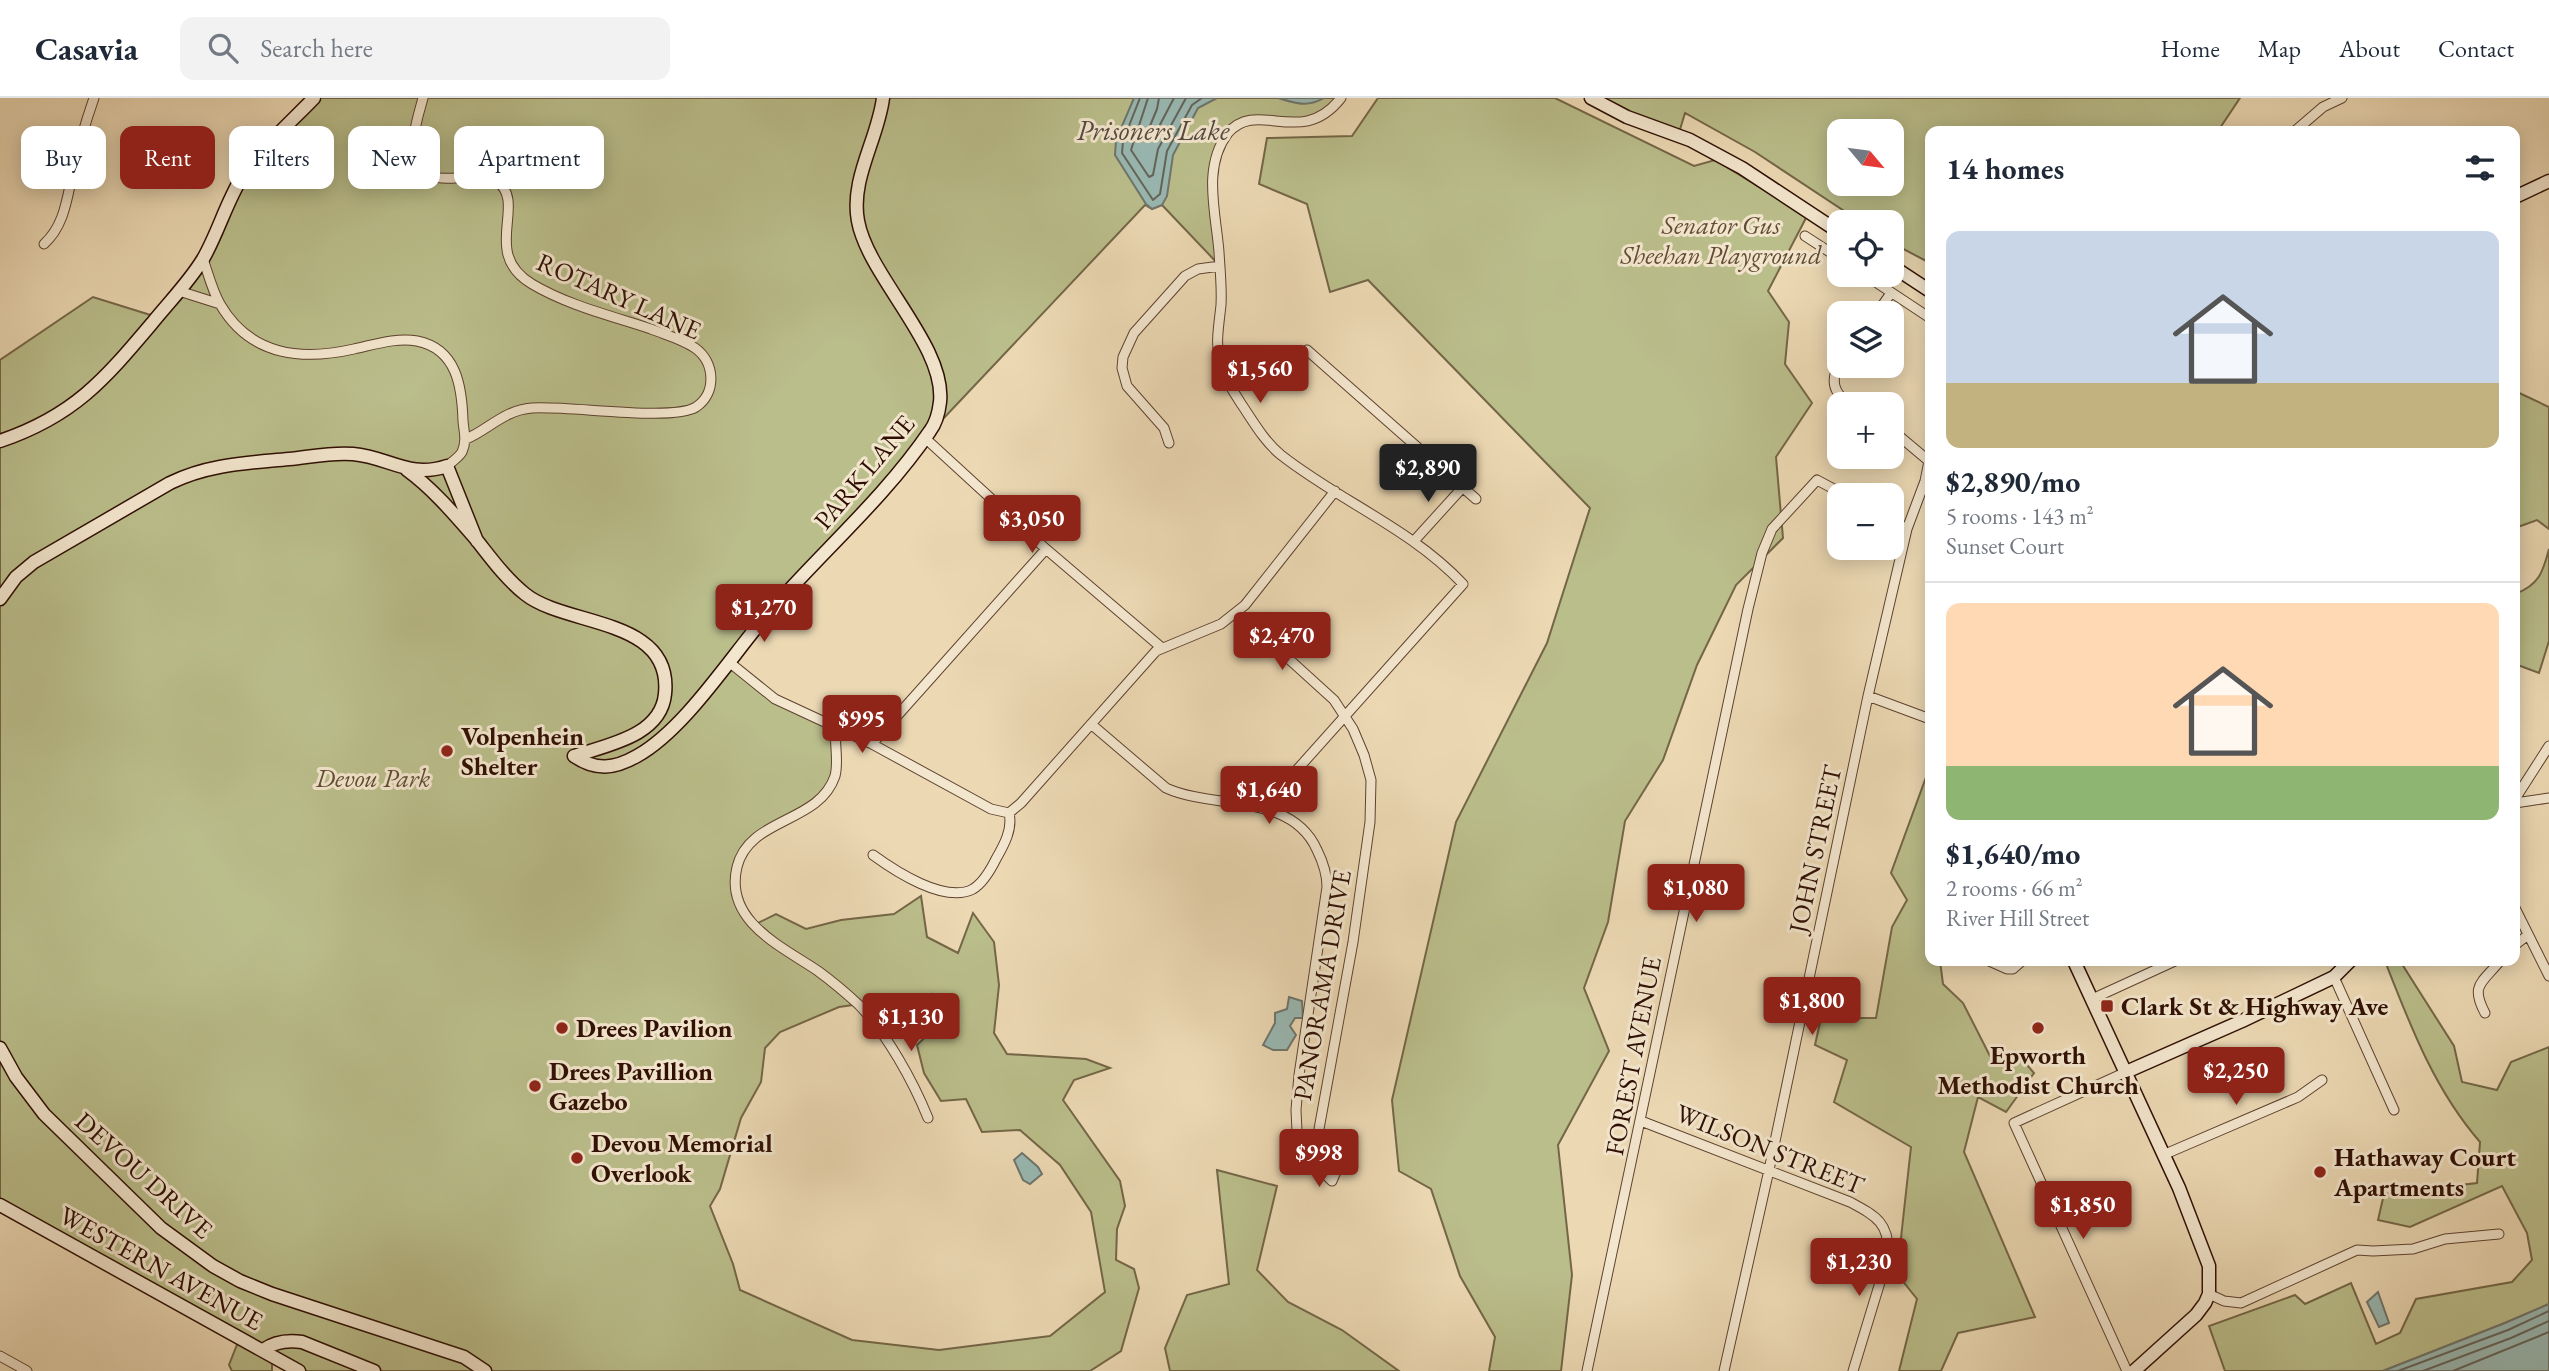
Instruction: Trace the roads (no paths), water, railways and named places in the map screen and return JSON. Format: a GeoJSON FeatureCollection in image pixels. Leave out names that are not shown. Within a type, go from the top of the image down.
{"type":"FeatureCollection","features":[{"type":"Feature","properties":{"kind":"street"},"geometry":{"type":"LineString","coordinates":[[44,244],[53,235],[64,213],[94,98]]}},
{"type":"Feature","properties":{"kind":"street"},"geometry":{"type":"LineString","coordinates":[[0,441],[43,424],[87,395],[179,291],[203,259],[241,179],[254,160],[314,98]]}},
{"type":"Feature","properties":{"kind":"street","name":"ROTARY LANE"},"geometry":{"type":"LineString","coordinates":[[423,98],[414,132],[413,153],[416,164],[431,176],[488,177],[498,182],[507,199],[506,254],[512,268],[522,278],[534,286],[571,301],[680,340],[703,356],[711,377],[705,399],[698,406],[682,412],[530,408],[492,422],[466,439]]}},
{"type":"Feature","properties":{"kind":"street","name":"PARK LANE"},"geometry":{"type":"LineString","coordinates":[[477,541],[492,561],[532,598],[554,609],[621,629],[641,641],[659,662],[666,687],[662,708],[652,722],[632,736],[574,756],[588,765],[608,768],[636,757],[658,741],[681,718],[766,616],[862,513],[925,438],[932,428],[940,405],[937,376],[919,335],[868,247],[857,215],[858,186],[882,112],[883,98]]}},
{"type":"Feature","properties":{"kind":"street"},"geometry":{"type":"LineString","coordinates":[[1091,724],[1166,788],[1208,800],[1229,802],[1238,784],[1248,780],[1279,780],[1295,772],[1463,584],[1440,561],[1414,541],[1275,449],[1258,430],[1230,386],[1220,360],[1217,336],[1221,306],[1220,266],[1212,193],[1213,169],[1220,145],[1229,131],[1245,120],[1255,118],[1310,121],[1326,114],[1341,98]]}},
{"type":"Feature","properties":{"kind":"street"},"geometry":{"type":"LineString","coordinates":[[1591,98],[1627,117],[1690,140],[1742,168],[1827,224]]}},
{"type":"Feature","properties":{"kind":"street"},"geometry":{"type":"LineString","coordinates":[[2301,126],[2323,107],[2342,98]]}},
{"type":"Feature","properties":{"kind":"street"},"geometry":{"type":"LineString","coordinates":[[2520,195],[2549,181]]}},
{"type":"Feature","properties":{"kind":"street"},"geometry":{"type":"LineString","coordinates":[[1805,236],[1827,250]]}},
{"type":"Feature","properties":{"kind":"street"},"geometry":{"type":"LineString","coordinates":[[0,599],[16,577],[34,562],[170,483],[207,468],[340,454],[371,457],[407,470],[423,472],[447,466],[461,454],[466,439],[458,376],[449,360],[436,349],[412,340],[309,356],[282,353],[264,347],[242,332],[220,304],[203,259]]}},
{"type":"Feature","properties":{"kind":"street"},"geometry":{"type":"LineString","coordinates":[[1169,443],[1164,428],[1127,386],[1122,368],[1123,357],[1134,333],[1185,276],[1198,269],[1220,266]]}},
{"type":"Feature","properties":{"kind":"street"},"geometry":{"type":"LineString","coordinates":[[1904,274],[1925,288]]}},
{"type":"Feature","properties":{"kind":"street"},"geometry":{"type":"LineString","coordinates":[[1882,287],[1925,315]]}},
{"type":"Feature","properties":{"kind":"street"},"geometry":{"type":"LineString","coordinates":[[179,291],[220,304]]}},
{"type":"Feature","properties":{"kind":"street"},"geometry":{"type":"LineString","coordinates":[[1885,301],[1891,293]]}},
{"type":"Feature","properties":{"kind":"street"},"geometry":{"type":"LineString","coordinates":[[1307,350],[1476,499]]}},
{"type":"Feature","properties":{"kind":"street"},"geometry":{"type":"LineString","coordinates":[[925,438],[1161,648]]}},
{"type":"Feature","properties":{"kind":"street"},"geometry":{"type":"LineString","coordinates":[[1904,440],[1925,457]]}},
{"type":"Feature","properties":{"kind":"street"},"geometry":{"type":"LineString","coordinates":[[447,466],[477,541]]}},
{"type":"Feature","properties":{"kind":"street"},"geometry":{"type":"LineString","coordinates":[[407,470],[427,485],[477,541]]}},
{"type":"Feature","properties":{"kind":"street","name":"FOREST AVENUE"},"geometry":{"type":"LineString","coordinates":[[1587,1371],[1762,553],[1772,528],[1817,480],[1827,485]]}},
{"type":"Feature","properties":{"kind":"street","name":"JOHN STREET"},"geometry":{"type":"LineString","coordinates":[[1724,1371],[1769,1171],[1868,696],[1907,529],[1925,481]]}},
{"type":"Feature","properties":{"kind":"street"},"geometry":{"type":"LineString","coordinates":[[1414,541],[1463,487]]}},
{"type":"Feature","properties":{"kind":"street"},"geometry":{"type":"LineString","coordinates":[[1009,813],[1021,803],[1135,672],[1161,648],[1221,624],[1254,595],[1335,491]]}},
{"type":"Feature","properties":{"kind":"street"},"geometry":{"type":"LineString","coordinates":[[872,744],[1046,548]]}},
{"type":"Feature","properties":{"kind":"street","name":"PANORAMA DRIVE"},"geometry":{"type":"LineString","coordinates":[[1229,802],[1281,815],[1299,826],[1315,845],[1324,866],[1327,887],[1298,1075],[1297,1131],[1306,1155],[1332,1181],[1338,1167],[1323,1145],[1319,1129],[1353,942],[1370,822],[1372,787],[1364,755],[1345,716],[1320,686],[1237,611]]}},
{"type":"Feature","properties":{"kind":"street"},"geometry":{"type":"LineString","coordinates":[[729,662],[775,699],[872,744],[991,809],[1009,813]]}},
{"type":"Feature","properties":{"kind":"street"},"geometry":{"type":"LineString","coordinates":[[1868,696],[1925,717]]}},
{"type":"Feature","properties":{"kind":"street"},"geometry":{"type":"LineString","coordinates":[[836,729],[836,769],[829,787],[806,811],[759,834],[747,846],[737,864],[734,880],[736,896],[742,910],[761,933],[838,986],[861,1007],[896,1057],[928,1118]]}},
{"type":"Feature","properties":{"kind":"street"},"geometry":{"type":"LineString","coordinates":[[2520,793],[2549,746]]}},
{"type":"Feature","properties":{"kind":"street"},"geometry":{"type":"LineString","coordinates":[[2520,801],[2549,798]]}},
{"type":"Feature","properties":{"kind":"street"},"geometry":{"type":"LineString","coordinates":[[873,855],[907,877],[938,890],[962,892],[977,886],[994,863],[1009,831],[1009,813]]}},
{"type":"Feature","properties":{"kind":"street"},"geometry":{"type":"LineString","coordinates":[[2520,918],[2549,976]]}},
{"type":"Feature","properties":{"kind":"street"},"geometry":{"type":"LineString","coordinates":[[2520,941],[2528,935]]}},
{"type":"Feature","properties":{"kind":"street"},"geometry":{"type":"LineString","coordinates":[[2076,966],[2163,1155],[2209,1266],[2209,1294],[2196,1315],[2134,1371]]}},
{"type":"Feature","properties":{"kind":"street"},"geometry":{"type":"LineString","coordinates":[[2092,999],[2164,966]]}},
{"type":"Feature","properties":{"kind":"street"},"geometry":{"type":"LineString","coordinates":[[2127,1371],[2014,1124],[2242,1021],[2334,977],[2345,966]]}},
{"type":"Feature","properties":{"kind":"street"},"geometry":{"type":"LineString","coordinates":[[2485,1013],[2476,998],[2477,989],[2496,966]]}},
{"type":"Feature","properties":{"kind":"street"},"geometry":{"type":"LineString","coordinates":[[2334,977],[2394,1110]]}},
{"type":"Feature","properties":{"kind":"street","name":"DEVOU DRIVE"},"geometry":{"type":"LineString","coordinates":[[0,1048],[16,1077],[44,1114],[153,1220],[213,1266],[272,1294],[464,1357],[485,1371]]}},
{"type":"Feature","properties":{"kind":"street"},"geometry":{"type":"LineString","coordinates":[[2163,1155],[2298,1097],[2322,1080]]}},
{"type":"Feature","properties":{"kind":"street","name":"WILSON STREET"},"geometry":{"type":"LineString","coordinates":[[1641,1121],[1850,1202],[1874,1214],[1885,1228],[1889,1243],[1888,1256],[1853,1371]]}},
{"type":"Feature","properties":{"kind":"street","name":"WESTERN AVENUE"},"geometry":{"type":"LineString","coordinates":[[0,1205],[299,1371]]}},
{"type":"Feature","properties":{"kind":"street"},"geometry":{"type":"LineString","coordinates":[[2209,1294],[2224,1301],[2241,1303],[2357,1250],[2413,1249],[2445,1239],[2499,1234]]}},
{"type":"Feature","properties":{"kind":"street"},"geometry":{"type":"LineString","coordinates":[[263,1350],[271,1344],[294,1340],[374,1371]]}},
{"type":"Feature","properties":{"kind":"street"},"geometry":{"type":"LineString","coordinates":[[0,1356],[27,1371]]}},
{"type":"Feature","properties":{"kind":"water","name":"Prisoners Lake"},"geometry":{"type":"Polygon","coordinates":[[[1134,98],[1217,98],[1198,108],[1173,155],[1167,196],[1162,205],[1152,209],[1146,204],[1115,155],[1116,140],[1134,98]]]}},
{"type":"Feature","properties":{"kind":"water","name":"Prisoners Lake"},"geometry":{"type":"Polygon","coordinates":[[[1278,98],[1324,98],[1306,104],[1278,98]]]}},
{"type":"Feature","properties":{"kind":"water"},"geometry":{"type":"Polygon","coordinates":[[[1289,997],[1302,1001],[1303,1018],[1295,1018],[1290,1026],[1296,1035],[1287,1050],[1273,1050],[1263,1045],[1275,1023],[1275,1013],[1287,1009],[1289,997]]]}},
{"type":"Feature","properties":{"kind":"water"},"geometry":{"type":"Polygon","coordinates":[[[1022,1153],[1042,1174],[1030,1184],[1023,1180],[1014,1160],[1022,1153]]]}},
{"type":"Feature","properties":{"kind":"water"},"geometry":{"type":"Polygon","coordinates":[[[2378,1292],[2389,1323],[2379,1327],[2367,1302],[2378,1292]]]}},
{"type":"Feature","properties":{"kind":"water"},"geometry":{"type":"Polygon","coordinates":[[[2549,1304],[2549,1371],[2383,1371],[2505,1323],[2549,1304]]]}},
{"type":"Feature","properties":{"kind":"place","name":"Volpenhein Shelter"},"geometry":{"type":"Point","coordinates":[447,751]}},
{"type":"Feature","properties":{"kind":"place","name":"Clark St & Highway Ave"},"geometry":{"type":"Point","coordinates":[2107,1006]}},
{"type":"Feature","properties":{"kind":"place","name":"Drees Pavilion"},"geometry":{"type":"Point","coordinates":[562,1028]}},
{"type":"Feature","properties":{"kind":"place","name":"Epworth Methodist Church"},"geometry":{"type":"Point","coordinates":[2038,1028]}},
{"type":"Feature","properties":{"kind":"place","name":"Drees Pavillion Gazebo"},"geometry":{"type":"Point","coordinates":[535,1086]}},
{"type":"Feature","properties":{"kind":"place","name":"Devou Memorial Overlook"},"geometry":{"type":"Point","coordinates":[577,1158]}},
{"type":"Feature","properties":{"kind":"place","name":"Hathaway Court Apartments"},"geometry":{"type":"Point","coordinates":[2320,1172]}},
{"type":"Feature","properties":{"kind":"park label","name":"Senator Gus Sheehan Playground"},"geometry":{"type":"Point","coordinates":[1721,240]}},
{"type":"Feature","properties":{"kind":"park label","name":"Devou Park"},"geometry":{"type":"Point","coordinates":[373,778]}}]}
